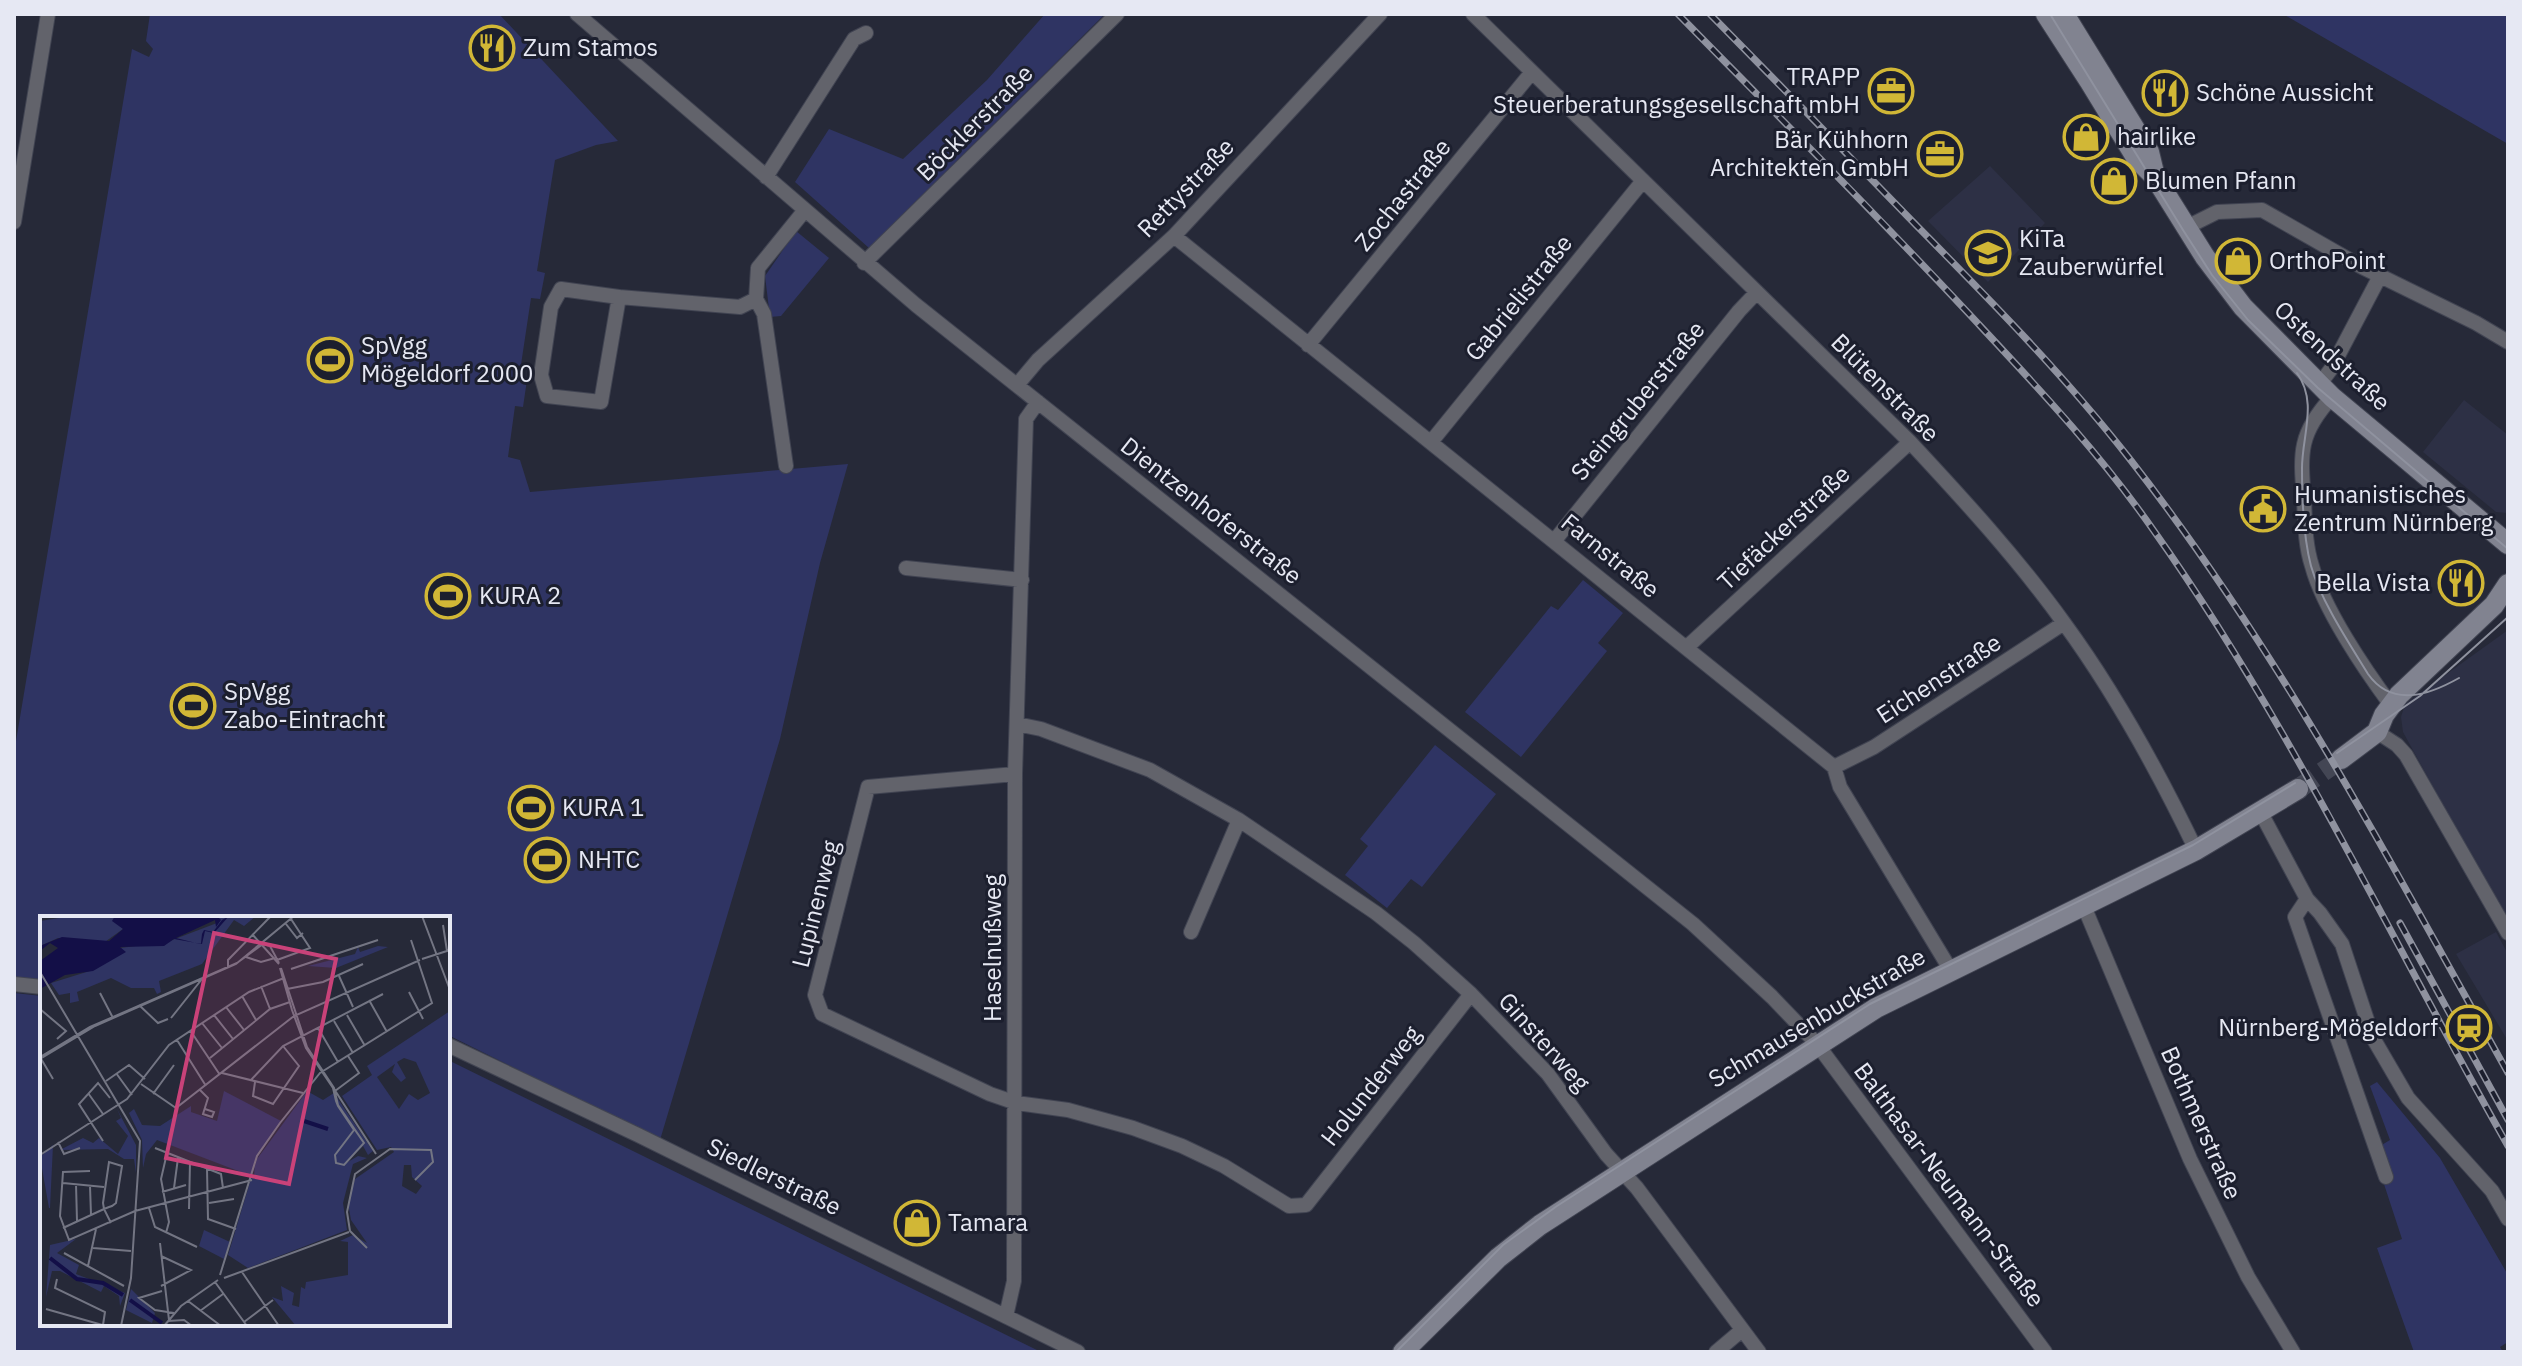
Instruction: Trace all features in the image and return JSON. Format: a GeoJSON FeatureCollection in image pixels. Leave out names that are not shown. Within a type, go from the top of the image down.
{"type":"FeatureCollection","features":[{"type":"Feature","properties":{"kind":"street"},"geometry":{"type":"LineString","coordinates":[[14,222],[21,122],[48,14]]}},
{"type":"Feature","properties":{"kind":"street","name":"Dientzenhoferstraße"},"geometry":{"type":"LineString","coordinates":[[577,14],[864,263],[1693,924],[1772,997],[1817,1044]]}},
{"type":"Feature","properties":{"kind":"street","name":"Böcklerstraße"},"geometry":{"type":"LineString","coordinates":[[864,263],[1117,14]]}},
{"type":"Feature","properties":{"kind":"street","name":"Rettystraße"},"geometry":{"type":"LineString","coordinates":[[1017,385],[1038,360],[1174,236],[1380,14]]}},
{"type":"Feature","properties":{"kind":"street","name":"Blütenstraße"},"geometry":{"type":"LineString","coordinates":[[1473,14],[1910,442],[1977,514],[2064,623],[2133,727],[2196,850]]}},
{"type":"Feature","properties":{"kind":"street","name":"Ostendstraße"},"geometry":{"type":"LineString","coordinates":[[2046,14],[2137,159],[2155,177],[2185,228],[2243,307],[2325,391],[2508,544]]}},
{"type":"Feature","properties":{"kind":"street","name":"Ostendstraße"},"geometry":{"type":"LineString","coordinates":[[2064,14],[2144,142],[2155,177]]}},
{"type":"Feature","properties":{"kind":"street"},"geometry":{"type":"LineString","coordinates":[[766,177],[854,39],[866,33]]}},
{"type":"Feature","properties":{"kind":"street","name":"Zochastraße"},"geometry":{"type":"LineString","coordinates":[[1308,345],[1532,72]]}},
{"type":"Feature","properties":{"kind":"street","name":"Gabrielistraße"},"geometry":{"type":"LineString","coordinates":[[1431,442],[1642,182]]}},
{"type":"Feature","properties":{"kind":"street"},"geometry":{"type":"LineString","coordinates":[[786,466],[764,314],[756,299],[758,268],[805,210]]}},
{"type":"Feature","properties":{"kind":"street"},"geometry":{"type":"LineString","coordinates":[[2185,228],[2217,212],[2262,210],[2508,342]]}},
{"type":"Feature","properties":{"kind":"street","name":"Farnstraße"},"geometry":{"type":"LineString","coordinates":[[1174,236],[1834,767],[1840,787],[1950,969]]}},
{"type":"Feature","properties":{"kind":"street"},"geometry":{"type":"LineString","coordinates":[[2380,276],[2331,369],[2325,391],[2309,424],[2303,446],[2303,489],[2312,567],[2367,673],[2391,705]]}},
{"type":"Feature","properties":{"kind":"street"},"geometry":{"type":"LineString","coordinates":[[619,297],[601,402],[547,396],[541,375],[551,307],[561,289],[740,307],[756,299]]}},
{"type":"Feature","properties":{"kind":"street","name":"Steingruberstraße"},"geometry":{"type":"LineString","coordinates":[[1555,540],[1757,292]]}},
{"type":"Feature","properties":{"kind":"street","name":"Haselnußweg"},"geometry":{"type":"LineString","coordinates":[[1006,1316],[1014,1281],[1015,774],[1026,419],[1038,402]]}},
{"type":"Feature","properties":{"kind":"street","name":"Tiefäckerstraße"},"geometry":{"type":"LineString","coordinates":[[1687,647],[1910,442]]}},
{"type":"Feature","properties":{"kind":"street"},"geometry":{"type":"LineString","coordinates":[[906,568],[1022,580]]}},
{"type":"Feature","properties":{"kind":"street"},"geometry":{"type":"LineString","coordinates":[[2341,759],[2377,732],[2391,705],[2494,605],[2508,584]]}},
{"type":"Feature","properties":{"kind":"street","name":"Eichenstraße"},"geometry":{"type":"LineString","coordinates":[[1834,767],[1874,747],[2064,623]]}},
{"type":"Feature","properties":{"kind":"street","name":"Ginsterweg"},"geometry":{"type":"LineString","coordinates":[[1017,724],[1041,729],[1150,770],[1239,820],[1376,913],[1471,994],[1548,1074],[1759,1352]]}},
{"type":"Feature","properties":{"kind":"street"},"geometry":{"type":"LineString","coordinates":[[2377,732],[2406,755],[2508,933]]}},
{"type":"Feature","properties":{"kind":"street","name":"Lupinenweg"},"geometry":{"type":"LineString","coordinates":[[1015,774],[868,787],[815,995],[822,1014],[990,1094],[1016,1103]]}},
{"type":"Feature","properties":{"kind":"street","name":"Schmausenbuckstraße"},"geometry":{"type":"LineString","coordinates":[[1403,1352],[1508,1249],[1561,1210],[1817,1044],[1950,969],[2196,850],[2298,789]]}},
{"type":"Feature","properties":{"kind":"street"},"geometry":{"type":"LineString","coordinates":[[2261,813],[2307,899],[2342,944],[2373,1038],[2408,1098],[2492,1191],[2508,1219]]}},
{"type":"Feature","properties":{"kind":"street"},"geometry":{"type":"LineString","coordinates":[[1191,932],[1239,820]]}},
{"type":"Feature","properties":{"kind":"street"},"geometry":{"type":"LineString","coordinates":[[2307,899],[2295,917],[2386,1177]]}},
{"type":"Feature","properties":{"kind":"street","name":"Bothmerstraße"},"geometry":{"type":"LineString","coordinates":[[2083,904],[2190,1159],[2248,1277],[2293,1352]]}},
{"type":"Feature","properties":{"kind":"street"},"geometry":{"type":"LineString","coordinates":[[14,984],[40,987]]}},
{"type":"Feature","properties":{"kind":"street","name":"Holunderweg"},"geometry":{"type":"LineString","coordinates":[[1016,1103],[1068,1110],[1133,1128],[1224,1166],[1289,1206],[1306,1205],[1471,994]]}},
{"type":"Feature","properties":{"kind":"street","name":"Balthasar-Neumann-Straße"},"geometry":{"type":"LineString","coordinates":[[1817,1044],[2045,1352]]}},
{"type":"Feature","properties":{"kind":"street","name":"Siedlerstraße"},"geometry":{"type":"LineString","coordinates":[[450,1046],[649,1140],[1078,1352]]}},
{"type":"Feature","properties":{"kind":"street"},"geometry":{"type":"LineString","coordinates":[[1716,1352],[1742,1330]]}},
{"type":"Feature","properties":{"kind":"shaded area"},"geometry":{"type":"Polygon","coordinates":[[[150,14],[499,14],[618,141],[596,145],[555,160],[537,271],[545,273],[540,299],[531,298],[519,378],[527,380],[523,407],[515,406],[508,457],[520,460],[530,492],[848,464],[820,563],[780,739],[660,1140],[450,1036],[450,916],[40,916],[40,981],[14,979],[14,753],[132,49],[149,57],[153,49],[146,41],[150,14]]]}},
{"type":"Feature","properties":{"kind":"shaded area"},"geometry":{"type":"Polygon","coordinates":[[[1045,14],[1105,14],[869,248],[795,182],[829,129],[903,159],[987,80],[1045,14]]]}},
{"type":"Feature","properties":{"kind":"shaded area"},"geometry":{"type":"Polygon","coordinates":[[[2283,14],[2508,14],[2508,144],[2283,14]]]}},
{"type":"Feature","properties":{"kind":"shaded area","name":"KiTa Zauberwürfel"},"geometry":{"type":"Polygon","coordinates":[[[1990,166],[2045,223],[1988,282],[1928,221],[1990,166]]]}},
{"type":"Feature","properties":{"kind":"shaded area"},"geometry":{"type":"Polygon","coordinates":[[[796,231],[829,258],[781,316],[770,317],[765,276],[796,231]]]}},
{"type":"Feature","properties":{"kind":"shaded area"},"geometry":{"type":"Polygon","coordinates":[[[2464,400],[2508,435],[2508,513],[2496,512],[2423,452],[2464,400]]]}},
{"type":"Feature","properties":{"kind":"shaded area"},"geometry":{"type":"Polygon","coordinates":[[[1583,580],[1623,613],[1598,643],[1607,651],[1521,757],[1465,712],[1551,606],[1558,610],[1583,580]]]}},
{"type":"Feature","properties":{"kind":"shaded area"},"geometry":{"type":"Polygon","coordinates":[[[2508,630],[2508,923],[2403,732],[2401,717],[2405,704],[2508,630]]]}},
{"type":"Feature","properties":{"kind":"shaded area"},"geometry":{"type":"Polygon","coordinates":[[[1435,745],[1496,794],[1422,887],[1411,879],[1387,908],[1345,875],[1368,846],[1360,839],[1435,745]]]}},
{"type":"Feature","properties":{"kind":"shaded area"},"geometry":{"type":"Polygon","coordinates":[[[2496,932],[2508,954],[2508,1041],[2456,954],[2496,932]]]}},
{"type":"Feature","properties":{"kind":"shaded area"},"geometry":{"type":"Polygon","coordinates":[[[14,993],[40,996],[40,1326],[450,1326],[450,1061],[1041,1352],[14,1352],[14,993]]]}},
{"type":"Feature","properties":{"kind":"shaded area"},"geometry":{"type":"Polygon","coordinates":[[[2377,1082],[2440,1158],[2508,1275],[2508,1342],[2500,1347],[2503,1352],[2414,1352],[2377,1248],[2402,1239],[2382,1178],[2380,1146],[2390,1140],[2370,1086],[2377,1082]]]}},
{"type":"Feature","properties":{"kind":"tunnel"},"geometry":{"type":"LineString","coordinates":[[2298,789],[2341,759]]}},
{"type":"Feature","properties":{"kind":"tram line"},"geometry":{"type":"LineString","coordinates":[[2050,14],[2212,275],[2248,320],[2318,388],[2508,549]]}},
{"type":"Feature","properties":{"kind":"tram line"},"geometry":{"type":"LineString","coordinates":[[2297,373],[2307,396],[2308,407],[2302,468],[2306,542],[2311,566],[2328,607],[2368,674],[2388,691],[2399,695],[2423,693],[2459,678]]}},
{"type":"Feature","properties":{"kind":"tram line"},"geometry":{"type":"LineString","coordinates":[[2337,753],[2420,696],[2508,617]]}},
{"type":"Feature","properties":{"kind":"tram line"},"geometry":{"type":"LineString","coordinates":[[1396,1352],[1503,1245],[1557,1206],[1870,1004],[2193,845],[2295,783]]}},
{"type":"Feature","properties":{"kind":"railway"},"geometry":{"type":"LineString","coordinates":[[1678,14],[2006,354],[2073,428],[2135,504],[2204,604],[2251,680],[2508,1146]]}},
{"type":"Feature","properties":{"kind":"railway"},"geometry":{"type":"LineString","coordinates":[[1710,14],[2026,338],[2129,458],[2183,530],[2283,680],[2376,836],[2508,1073]]}},
{"type":"Feature","properties":{"kind":"railway"},"geometry":{"type":"LineString","coordinates":[[2400,923],[2508,1120]]}},
{"type":"Feature","properties":{"kind":"place","name":"Zum Stamos"},"geometry":{"type":"Point","coordinates":[492,48]}},
{"type":"Feature","properties":{"kind":"place","name":"TRAPP Steuerberatungsgesellschaft mbH"},"geometry":{"type":"Point","coordinates":[1891,91]}},
{"type":"Feature","properties":{"kind":"place","name":"Schöne Aussicht"},"geometry":{"type":"Point","coordinates":[2165,93]}},
{"type":"Feature","properties":{"kind":"place","name":"hairlike"},"geometry":{"type":"Point","coordinates":[2086,137]}},
{"type":"Feature","properties":{"kind":"place","name":"Bär Kühhorn Architekten GmbH"},"geometry":{"type":"Point","coordinates":[1940,154]}},
{"type":"Feature","properties":{"kind":"place","name":"Blumen Pfann"},"geometry":{"type":"Point","coordinates":[2114,181]}},
{"type":"Feature","properties":{"kind":"place","name":"KiTa Zauberwürfel"},"geometry":{"type":"Point","coordinates":[1988,253]}},
{"type":"Feature","properties":{"kind":"place","name":"OrthoPoint"},"geometry":{"type":"Point","coordinates":[2238,261]}},
{"type":"Feature","properties":{"kind":"place","name":"SpVgg Mögeldorf 2000"},"geometry":{"type":"Point","coordinates":[330,360]}},
{"type":"Feature","properties":{"kind":"place","name":"Humanistisches Zentrum Nürnberg"},"geometry":{"type":"Point","coordinates":[2263,509]}},
{"type":"Feature","properties":{"kind":"place","name":"Bella Vista"},"geometry":{"type":"Point","coordinates":[2461,583]}},
{"type":"Feature","properties":{"kind":"place","name":"KURA 2"},"geometry":{"type":"Point","coordinates":[448,596]}},
{"type":"Feature","properties":{"kind":"place","name":"SpVgg Zabo-Eintracht"},"geometry":{"type":"Point","coordinates":[193,706]}},
{"type":"Feature","properties":{"kind":"place","name":"KURA 1"},"geometry":{"type":"Point","coordinates":[531,808]}},
{"type":"Feature","properties":{"kind":"place","name":"NHTC"},"geometry":{"type":"Point","coordinates":[547,860]}},
{"type":"Feature","properties":{"kind":"place","name":"Nürnberg-Mögeldorf"},"geometry":{"type":"Point","coordinates":[2469,1028]}},
{"type":"Feature","properties":{"kind":"place","name":"Tamara"},"geometry":{"type":"Point","coordinates":[917,1223]}}]}
